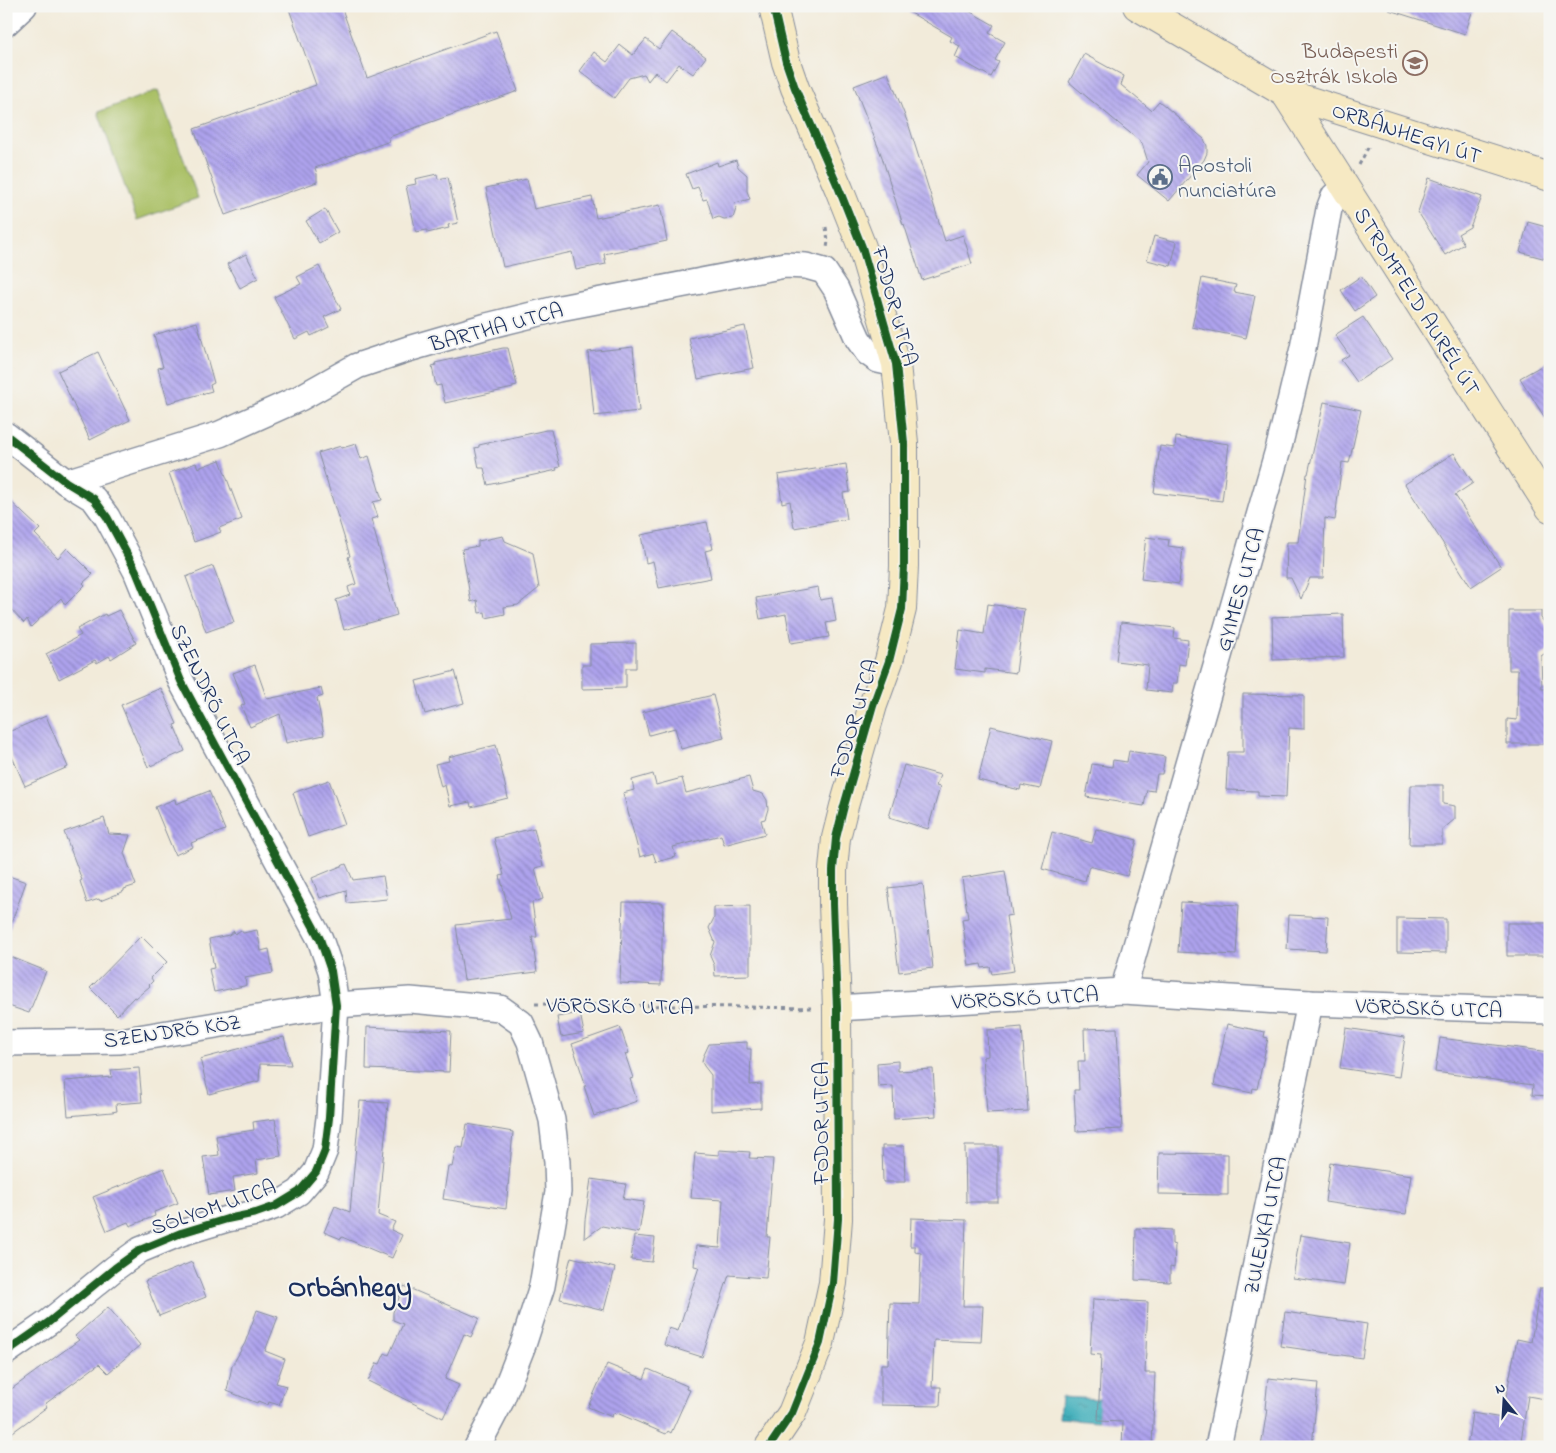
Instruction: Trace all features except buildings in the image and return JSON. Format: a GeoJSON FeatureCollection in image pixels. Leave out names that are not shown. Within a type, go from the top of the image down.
{"type":"FeatureCollection","features":[{"type":"Feature","properties":{"kind":"street"},"geometry":{"type":"LineString","coordinates":[[6,23],[24,6]]}},
{"type":"Feature","properties":{"kind":"street","name":"FODOR UTCA"},"geometry":{"type":"LineString","coordinates":[[769,1447],[792,1413],[820,1343],[833,1283],[838,1219],[837,1008],[833,904],[833,870],[836,838],[873,704],[889,661],[902,609],[904,566],[904,443],[896,364],[862,247],[839,189],[794,88],[773,6]]}},
{"type":"Feature","properties":{"kind":"street","name":"ORBÁNHEGYI ÚT"},"geometry":{"type":"LineString","coordinates":[[1138,6],[1285,93],[1550,177]]}},
{"type":"Feature","properties":{"kind":"street","name":"STROMFELD AURÉL ÚT"},"geometry":{"type":"LineString","coordinates":[[1285,93],[1550,508]]}},
{"type":"Feature","properties":{"kind":"street","name":"GYIMES UTCA"},"geometry":{"type":"LineString","coordinates":[[1123,991],[1280,442],[1303,348],[1329,209],[1334,196],[1346,188]]}},
{"type":"Feature","properties":{"kind":"street","name":"BARTHA UTCA"},"geometry":{"type":"LineString","coordinates":[[66,482],[220,434],[300,398],[357,366],[408,349],[487,326],[560,308],[785,265],[806,266],[824,271],[836,289],[858,338],[868,353],[878,360],[896,364]]}},
{"type":"Feature","properties":{"kind":"street","name":"SZENDRŐ UTCA"},"geometry":{"type":"LineString","coordinates":[[6,434],[66,482],[94,499],[107,517],[136,571],[181,681],[320,939],[331,971],[336,1005]]}},
{"type":"Feature","properties":{"kind":"street","name":"VÖRÖSKŐ UTCA"},"geometry":{"type":"LineString","coordinates":[[837,1008],[1123,991],[1310,1003],[1550,1011]]}},
{"type":"Feature","properties":{"kind":"street"},"geometry":{"type":"LineString","coordinates":[[336,1005],[410,1000],[500,1008],[522,1023],[530,1042],[552,1120],[558,1192],[542,1286],[523,1345],[501,1401],[477,1447]]}},
{"type":"Feature","properties":{"kind":"street","name":"ZULEJKA UTCA"},"geometry":{"type":"LineString","coordinates":[[1218,1447],[1310,1003]]}},
{"type":"Feature","properties":{"kind":"street","name":"SZENDRŐ KÖZ"},"geometry":{"type":"LineString","coordinates":[[6,1043],[120,1041],[336,1005]]}},
{"type":"Feature","properties":{"kind":"street","name":"SÓLYOM UTCA"},"geometry":{"type":"LineString","coordinates":[[6,1352],[49,1322],[140,1250],[181,1233],[276,1206],[299,1192],[316,1172],[325,1150],[329,1118],[336,1005]]}},
{"type":"Feature","properties":{"kind":"path"},"geometry":{"type":"LineString","coordinates":[[1346,188],[1381,124]]}},
{"type":"Feature","properties":{"kind":"green space"},"geometry":{"type":"Polygon","coordinates":[[[158,90],[198,198],[137,220],[98,112],[158,90]]]}},
{"type":"Feature","properties":{"kind":"water"},"geometry":{"type":"Polygon","coordinates":[[[1061,1397],[1100,1399],[1098,1421],[1059,1418],[1061,1397]]]}},
{"type":"Feature","properties":{"kind":"cycle path"},"geometry":{"type":"LineString","coordinates":[[769,1447],[792,1413],[820,1343],[833,1283],[838,1219],[837,1008],[833,904],[833,870],[836,838],[873,705],[889,661],[902,609],[904,566],[904,443],[896,364],[862,247],[795,88],[786,62],[773,6]]}},
{"type":"Feature","properties":{"kind":"cycle path"},"geometry":{"type":"LineString","coordinates":[[6,435],[66,482],[94,499],[107,517],[136,571],[181,681],[320,939],[331,971],[336,1005],[329,1118],[325,1150],[316,1172],[299,1192],[276,1206],[181,1233],[140,1250],[49,1322],[6,1352]]}},
{"type":"Feature","properties":{"kind":"place","name":"Budapesti Osztrák Iskola"},"geometry":{"type":"Point","coordinates":[1415,63]}},
{"type":"Feature","properties":{"kind":"place","name":"Apostoli nunciatúra"},"geometry":{"type":"Point","coordinates":[1160,177]}},
{"type":"Feature","properties":{"kind":"district","name":"Orbánhegy"},"geometry":{"type":"Point","coordinates":[350,1286]}}]}
